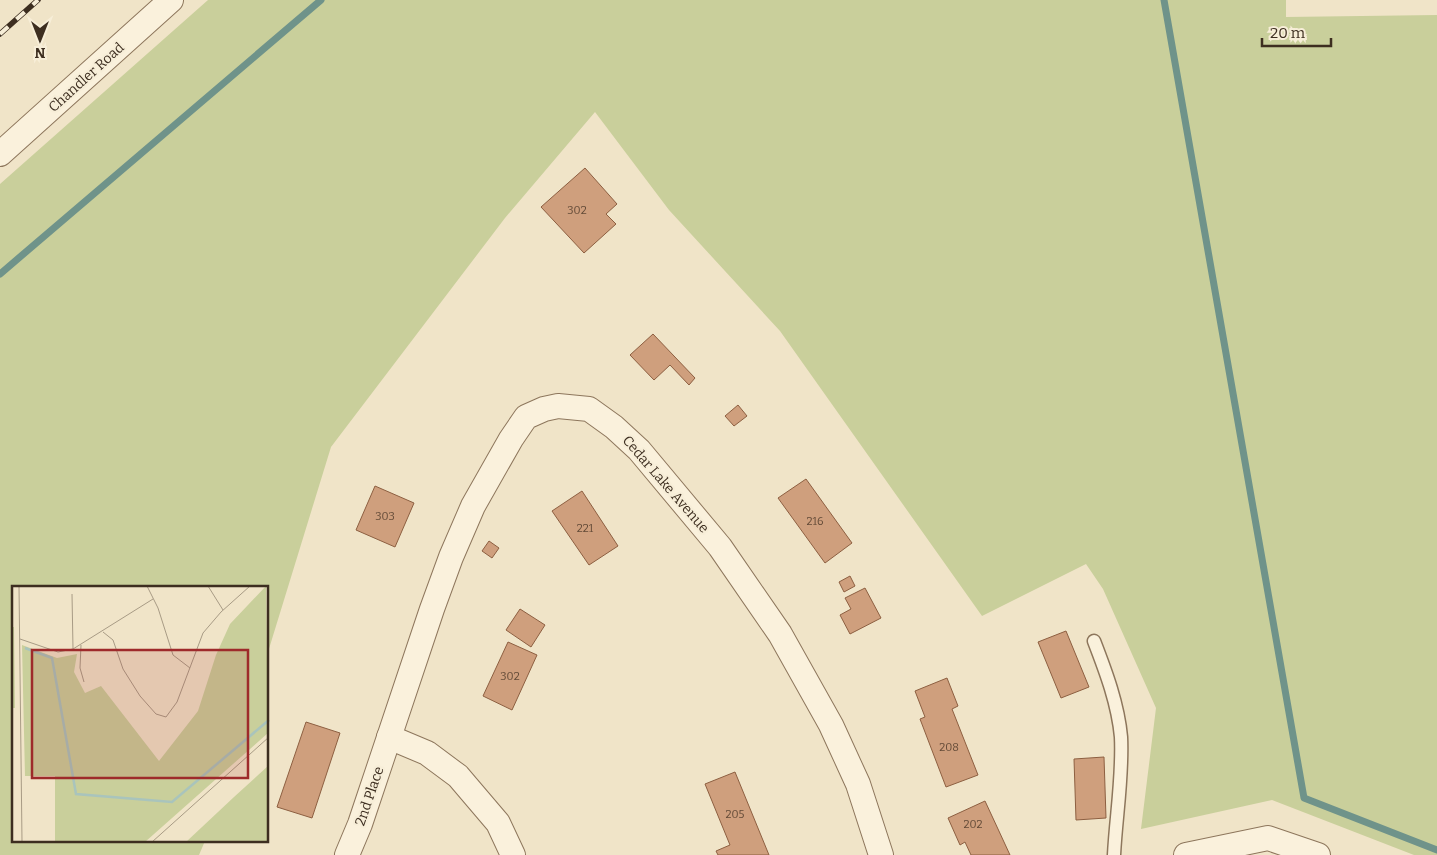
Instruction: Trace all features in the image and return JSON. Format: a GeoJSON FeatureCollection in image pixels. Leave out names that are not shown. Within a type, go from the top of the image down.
{"type":"FeatureCollection","features":[{"type":"Feature","properties":{"kind":"street","name":"Chandler Road"},"geometry":{"type":"LineString","coordinates":[[0,154],[171,0]]}},
{"type":"Feature","properties":{"kind":"street","name":"Cedar Lake Avenue"},"geometry":{"type":"LineString","coordinates":[[389,737],[451,557],[473,506],[511,440],[526,418],[544,409],[558,406],[589,409],[614,427],[639,450],[665,480],[720,548],[780,634],[831,725],[858,784],[881,855]]}},
{"type":"Feature","properties":{"kind":"street","name":"2nd Place"},"geometry":{"type":"LineString","coordinates":[[347,855],[360,824],[389,737]]}},
{"type":"Feature","properties":{"kind":"street"},"geometry":{"type":"LineString","coordinates":[[389,737],[427,753],[458,776],[498,823],[513,855]]}},
{"type":"Feature","properties":{"kind":"street"},"geometry":{"type":"LineString","coordinates":[[1186,855],[1268,838],[1318,855]]}},
{"type":"Feature","properties":{"kind":"lane"},"geometry":{"type":"LineString","coordinates":[[1094,642],[1114,698],[1121,736],[1121,781],[1114,855]]}},
{"type":"Feature","properties":{"kind":"green space"},"geometry":{"type":"Polygon","coordinates":[[[208,0],[1286,0],[1286,17],[1437,15],[1437,855],[1414,855],[1272,800],[1141,829],[1156,708],[1103,589],[1086,564],[982,616],[780,331],[669,210],[595,112],[505,218],[331,447],[269,649],[269,586],[12,586],[12,842],[205,842],[199,855],[0,855],[0,184],[208,0]]]}},
{"type":"Feature","properties":{"kind":"building"},"geometry":{"type":"Polygon","coordinates":[[[585,168],[617,204],[606,214],[616,224],[584,253],[541,207],[585,168]]]}},
{"type":"Feature","properties":{"kind":"building"},"geometry":{"type":"Polygon","coordinates":[[[653,334],[695,378],[689,385],[670,365],[654,380],[630,355],[653,334]]]}},
{"type":"Feature","properties":{"kind":"building"},"geometry":{"type":"Polygon","coordinates":[[[738,405],[747,416],[734,426],[725,416],[738,405]]]}},
{"type":"Feature","properties":{"kind":"building"},"geometry":{"type":"Polygon","coordinates":[[[806,479],[852,543],[825,563],[778,498],[806,479]]]}},
{"type":"Feature","properties":{"kind":"building"},"geometry":{"type":"Polygon","coordinates":[[[375,486],[414,503],[395,547],[356,530],[375,486]]]}},
{"type":"Feature","properties":{"kind":"building"},"geometry":{"type":"Polygon","coordinates":[[[582,491],[618,546],[589,565],[552,511],[582,491]]]}},
{"type":"Feature","properties":{"kind":"building"},"geometry":{"type":"Polygon","coordinates":[[[489,541],[499,548],[492,558],[482,551],[489,541]]]}},
{"type":"Feature","properties":{"kind":"building"},"geometry":{"type":"Polygon","coordinates":[[[850,576],[855,586],[844,592],[839,582],[850,576]]]}},
{"type":"Feature","properties":{"kind":"building"},"geometry":{"type":"Polygon","coordinates":[[[865,588],[881,618],[850,634],[840,615],[851,609],[845,598],[865,588]]]}},
{"type":"Feature","properties":{"kind":"building"},"geometry":{"type":"Polygon","coordinates":[[[520,609],[545,625],[531,647],[506,630],[520,609]]]}},
{"type":"Feature","properties":{"kind":"building"},"geometry":{"type":"Polygon","coordinates":[[[1066,631],[1089,687],[1061,698],[1038,642],[1066,631]]]}},
{"type":"Feature","properties":{"kind":"building"},"geometry":{"type":"Polygon","coordinates":[[[508,642],[537,655],[512,710],[483,696],[508,642]]]}},
{"type":"Feature","properties":{"kind":"building"},"geometry":{"type":"Polygon","coordinates":[[[947,678],[958,706],[952,709],[978,775],[946,787],[920,719],[925,717],[915,691],[947,678]]]}},
{"type":"Feature","properties":{"kind":"building"},"geometry":{"type":"Polygon","coordinates":[[[306,722],[340,733],[312,818],[277,807],[306,722]]]}},
{"type":"Feature","properties":{"kind":"building"},"geometry":{"type":"Polygon","coordinates":[[[1104,757],[1106,818],[1076,820],[1074,759],[1104,757]]]}},
{"type":"Feature","properties":{"kind":"building"},"geometry":{"type":"Polygon","coordinates":[[[735,772],[769,855],[718,855],[716,851],[730,845],[705,784],[735,772]]]}},
{"type":"Feature","properties":{"kind":"building"},"geometry":{"type":"Polygon","coordinates":[[[985,801],[1010,855],[971,855],[965,842],[960,845],[948,818],[985,801]]]}},
{"type":"Feature","properties":{"kind":"waterway"},"geometry":{"type":"LineString","coordinates":[[0,274],[321,0]]}},
{"type":"Feature","properties":{"kind":"waterway"},"geometry":{"type":"LineString","coordinates":[[1164,0],[1304,798],[1437,850]]}},
{"type":"Feature","properties":{"kind":"railway"},"geometry":{"type":"LineString","coordinates":[[0,34],[38,0]]}}]}
